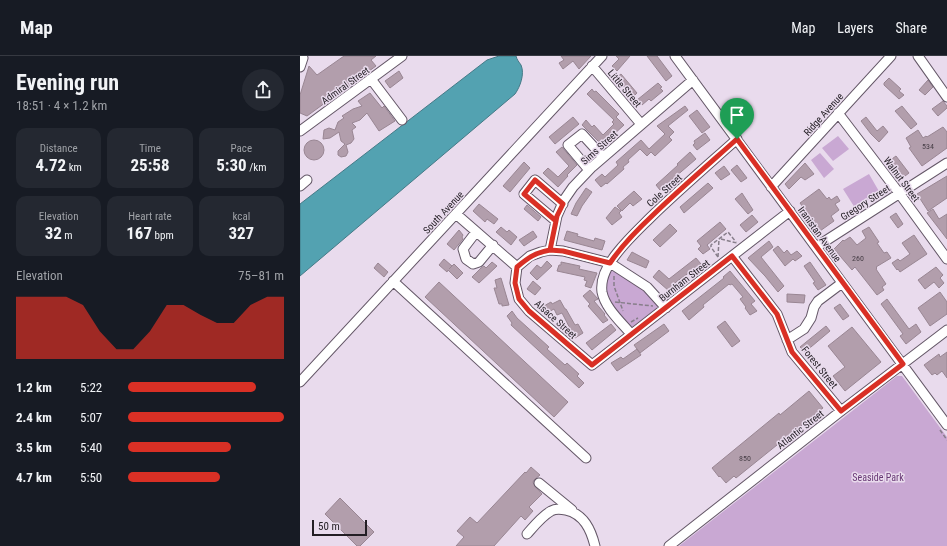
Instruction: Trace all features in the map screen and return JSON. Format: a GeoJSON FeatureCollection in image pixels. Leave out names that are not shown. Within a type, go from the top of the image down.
{"type":"FeatureCollection","features":[{"type":"Feature","properties":{"kind":"street","name":"Admiral Street"},"geometry":{"type":"LineString","coordinates":[[300,131],[402,56]]}},
{"type":"Feature","properties":{"kind":"street","name":"South Avenue"},"geometry":{"type":"LineString","coordinates":[[300,382],[602,56]]}},
{"type":"Feature","properties":{"kind":"street","name":"Iranistan Avenue"},"geometry":{"type":"LineString","coordinates":[[675,56],[947,425]]}},
{"type":"Feature","properties":{"kind":"street","name":"Ridge Avenue"},"geometry":{"type":"LineString","coordinates":[[771,187],[891,56]]}},
{"type":"Feature","properties":{"kind":"street"},"geometry":{"type":"LineString","coordinates":[[918,56],[947,97]]}},
{"type":"Feature","properties":{"kind":"street","name":"Little Street"},"geometry":{"type":"LineString","coordinates":[[592,66],[641,124]]}},
{"type":"Feature","properties":{"kind":"street"},"geometry":{"type":"LineString","coordinates":[[371,79],[402,120]]}},
{"type":"Feature","properties":{"kind":"street","name":"Sims Street"},"geometry":{"type":"LineString","coordinates":[[550,250],[556,221],[563,204],[573,187],[603,157],[693,80]]}},
{"type":"Feature","properties":{"kind":"street","name":"Walnut Street"},"geometry":{"type":"LineString","coordinates":[[838,113],[899,193],[947,260]]}},
{"type":"Feature","properties":{"kind":"street"},"geometry":{"type":"LineString","coordinates":[[589,170],[568,145],[582,134],[603,157]]}},
{"type":"Feature","properties":{"kind":"street","name":"Cole Street"},"geometry":{"type":"LineString","coordinates":[[611,272],[625,243],[664,204],[737,139]]}},
{"type":"Feature","properties":{"kind":"street","name":"Gregory Street"},"geometry":{"type":"LineString","coordinates":[[816,247],[947,163]]}},
{"type":"Feature","properties":{"kind":"street"},"geometry":{"type":"LineString","coordinates":[[556,221],[524,194],[535,180],[563,204]]}},
{"type":"Feature","properties":{"kind":"street","name":"Burnham Street"},"geometry":{"type":"LineString","coordinates":[[592,365],[732,256],[739,246],[790,211]]}},
{"type":"Feature","properties":{"kind":"street"},"geometry":{"type":"LineString","coordinates":[[456,214],[517,267],[530,256],[541,252],[550,250],[563,251],[647,288],[666,308]]}},
{"type":"Feature","properties":{"kind":"street"},"geometry":{"type":"LineString","coordinates":[[476,232],[463,249],[466,259],[474,264],[479,262],[492,245]]}},
{"type":"Feature","properties":{"kind":"street","name":"Forest Street"},"geometry":{"type":"LineString","coordinates":[[732,256],[777,314],[792,352],[841,411]]}},
{"type":"Feature","properties":{"kind":"street","name":"Alsace Street"},"geometry":{"type":"LineString","coordinates":[[517,267],[515,283],[519,299],[529,311],[592,365]]}},
{"type":"Feature","properties":{"kind":"street"},"geometry":{"type":"LineString","coordinates":[[611,272],[602,286],[605,301],[632,334]]}},
{"type":"Feature","properties":{"kind":"street"},"geometry":{"type":"LineString","coordinates":[[393,281],[586,458]]}},
{"type":"Feature","properties":{"kind":"street"},"geometry":{"type":"LineString","coordinates":[[787,340],[804,330],[818,301],[842,283]]}},
{"type":"Feature","properties":{"kind":"street","name":"Atlantic Street"},"geometry":{"type":"LineString","coordinates":[[669,546],[947,330]]}},
{"type":"Feature","properties":{"kind":"street"},"geometry":{"type":"LineString","coordinates":[[539,482],[582,517],[588,525],[595,546]]}},
{"type":"Feature","properties":{"kind":"street"},"geometry":{"type":"LineString","coordinates":[[527,534],[552,510],[560,508],[573,511]]}},
{"type":"Feature","properties":{"kind":"path"},"geometry":{"type":"LineString","coordinates":[[719,239],[718,257],[711,246],[719,239],[728,232],[739,246]]}},
{"type":"Feature","properties":{"kind":"path"},"geometry":{"type":"LineString","coordinates":[[719,239],[739,246]]}},
{"type":"Feature","properties":{"kind":"path"},"geometry":{"type":"LineString","coordinates":[[611,272],[619,303],[623,312]]}},
{"type":"Feature","properties":{"kind":"path"},"geometry":{"type":"LineString","coordinates":[[605,301],[654,306]]}},
{"type":"Feature","properties":{"kind":"path"},"geometry":{"type":"LineString","coordinates":[[648,311],[654,306]]}},
{"type":"Feature","properties":{"kind":"path"},"geometry":{"type":"LineString","coordinates":[[627,319],[630,323],[642,315]]}},
{"type":"Feature","properties":{"kind":"green space"},"geometry":{"type":"Polygon","coordinates":[[[838,136],[849,149],[833,161],[822,148],[838,136]]]}},
{"type":"Feature","properties":{"kind":"green space"},"geometry":{"type":"Polygon","coordinates":[[[820,153],[834,169],[824,178],[811,160],[820,153]]]}},
{"type":"Feature","properties":{"kind":"green space"},"geometry":{"type":"Polygon","coordinates":[[[869,174],[880,193],[855,208],[843,189],[869,174]]]}},
{"type":"Feature","properties":{"kind":"green space"},"geometry":{"type":"Polygon","coordinates":[[[610,271],[623,275],[629,279],[642,289],[658,305],[657,308],[631,328],[606,298],[604,287],[610,271]]]}},
{"type":"Feature","properties":{"kind":"green space","name":"Seaside Park"},"geometry":{"type":"Polygon","coordinates":[[[897,376],[902,376],[947,437],[947,546],[679,546],[897,376]]]}},
{"type":"Feature","properties":{"kind":"water"},"geometry":{"type":"Polygon","coordinates":[[[499,56],[516,56],[521,65],[521,80],[519,88],[515,94],[300,276],[300,204],[487,60],[499,56]]]}},
{"type":"Feature","properties":{"kind":"building"},"geometry":{"type":"Polygon","coordinates":[[[344,56],[376,56],[371,60],[376,66],[307,116],[300,113],[300,95],[309,66],[317,75],[344,56]]]}},
{"type":"Feature","properties":{"kind":"building"},"geometry":{"type":"Polygon","coordinates":[[[561,56],[591,56],[579,69],[573,61],[563,69],[559,63],[564,60],[561,56]]]}},
{"type":"Feature","properties":{"kind":"building"},"geometry":{"type":"Polygon","coordinates":[[[616,56],[630,56],[617,71],[612,66],[619,59],[616,56]]]}},
{"type":"Feature","properties":{"kind":"building"},"geometry":{"type":"Polygon","coordinates":[[[647,56],[657,56],[672,76],[666,81],[647,56]]]}},
{"type":"Feature","properties":{"kind":"building"},"geometry":{"type":"Polygon","coordinates":[[[399,71],[403,78],[390,88],[385,81],[399,71]]]}},
{"type":"Feature","properties":{"kind":"building"},"geometry":{"type":"Polygon","coordinates":[[[621,74],[637,93],[633,97],[616,78],[621,74]]]}},
{"type":"Feature","properties":{"kind":"building"},"geometry":{"type":"Polygon","coordinates":[[[889,78],[901,89],[899,91],[904,95],[899,99],[884,85],[889,78]]]}},
{"type":"Feature","properties":{"kind":"building"},"geometry":{"type":"Polygon","coordinates":[[[928,80],[933,87],[925,95],[919,90],[928,80]]]}},
{"type":"Feature","properties":{"kind":"building"},"geometry":{"type":"Polygon","coordinates":[[[658,83],[662,87],[660,88],[663,91],[651,101],[649,99],[642,105],[637,100],[658,83]]]}},
{"type":"Feature","properties":{"kind":"building"},"geometry":{"type":"Polygon","coordinates":[[[592,89],[594,92],[596,91],[619,114],[616,117],[624,125],[602,145],[582,125],[586,120],[592,127],[594,125],[603,135],[614,124],[612,122],[614,120],[587,94],[592,89]]]}},
{"type":"Feature","properties":{"kind":"building"},"geometry":{"type":"Polygon","coordinates":[[[370,93],[382,108],[384,106],[395,121],[379,131],[367,113],[360,120],[352,123],[356,127],[352,130],[354,139],[351,143],[346,145],[348,152],[346,156],[341,157],[338,155],[338,151],[345,144],[341,141],[339,132],[330,138],[323,139],[324,130],[329,128],[335,130],[338,122],[344,118],[342,116],[353,109],[362,106],[358,101],[370,93]]]}},
{"type":"Feature","properties":{"kind":"building"},"geometry":{"type":"Polygon","coordinates":[[[943,101],[947,108],[938,116],[932,109],[943,101]]]}},
{"type":"Feature","properties":{"kind":"building"},"geometry":{"type":"Polygon","coordinates":[[[685,106],[688,110],[668,126],[674,132],[669,137],[672,140],[655,156],[651,152],[647,156],[640,149],[628,160],[629,162],[623,167],[624,169],[607,184],[606,183],[601,187],[595,180],[602,174],[605,177],[618,165],[616,162],[641,140],[649,149],[665,134],[657,126],[685,106]]]}},
{"type":"Feature","properties":{"kind":"building"},"geometry":{"type":"Polygon","coordinates":[[[902,106],[917,124],[911,129],[895,111],[902,106]]]}},
{"type":"Feature","properties":{"kind":"building"},"geometry":{"type":"Polygon","coordinates":[[[697,110],[710,127],[702,133],[689,116],[697,110]]]}},
{"type":"Feature","properties":{"kind":"building"},"geometry":{"type":"Polygon","coordinates":[[[573,117],[579,124],[555,144],[549,137],[573,117]]]}},
{"type":"Feature","properties":{"kind":"building"},"geometry":{"type":"Polygon","coordinates":[[[866,117],[877,131],[883,126],[888,132],[879,142],[861,121],[866,117]]]}},
{"type":"Feature","properties":{"kind":"building"},"geometry":{"type":"Polygon","coordinates":[[[943,127],[947,132],[947,148],[922,166],[909,148],[911,147],[906,138],[918,130],[923,138],[926,136],[927,137],[943,127]]]}},
{"type":"Feature","properties":{"kind":"building"},"geometry":{"type":"Polygon","coordinates":[[[705,133],[710,140],[697,150],[693,145],[695,143],[694,141],[705,133]]]}},
{"type":"Feature","properties":{"kind":"building"},"geometry":{"type":"Polygon","coordinates":[[[314,140],[321,143],[324,150],[321,157],[314,160],[307,157],[304,150],[307,143],[314,140]]]}},
{"type":"Feature","properties":{"kind":"building"},"geometry":{"type":"Polygon","coordinates":[[[562,147],[577,165],[558,187],[543,173],[548,168],[558,177],[569,166],[556,152],[562,147]]]}},
{"type":"Feature","properties":{"kind":"building"},"geometry":{"type":"Polygon","coordinates":[[[690,152],[696,159],[660,190],[656,185],[690,152]]]}},
{"type":"Feature","properties":{"kind":"building"},"geometry":{"type":"Polygon","coordinates":[[[896,156],[909,173],[901,179],[889,161],[896,156]]]}},
{"type":"Feature","properties":{"kind":"building"},"geometry":{"type":"Polygon","coordinates":[[[524,162],[530,168],[510,192],[503,186],[524,162]]]}},
{"type":"Feature","properties":{"kind":"building"},"geometry":{"type":"Polygon","coordinates":[[[805,163],[814,174],[805,180],[801,177],[789,189],[785,184],[805,163]]]}},
{"type":"Feature","properties":{"kind":"building"},"geometry":{"type":"Polygon","coordinates":[[[737,165],[747,178],[741,182],[731,170],[737,165]]]}},
{"type":"Feature","properties":{"kind":"building"},"geometry":{"type":"Polygon","coordinates":[[[724,166],[730,174],[721,180],[715,173],[724,166]]]}},
{"type":"Feature","properties":{"kind":"building"},"geometry":{"type":"Polygon","coordinates":[[[947,176],[947,198],[928,211],[917,194],[947,176]]]}},
{"type":"Feature","properties":{"kind":"building"},"geometry":{"type":"Polygon","coordinates":[[[708,183],[713,188],[684,213],[680,207],[708,183]]]}},
{"type":"Feature","properties":{"kind":"building"},"geometry":{"type":"Polygon","coordinates":[[[586,188],[592,192],[577,216],[571,214],[576,203],[586,188]]]}},
{"type":"Feature","properties":{"kind":"building"},"geometry":{"type":"Polygon","coordinates":[[[819,189],[827,199],[829,197],[831,200],[837,196],[840,201],[835,204],[839,210],[831,216],[834,221],[820,231],[800,203],[819,189]]]}},
{"type":"Feature","properties":{"kind":"building"},"geometry":{"type":"Polygon","coordinates":[[[634,191],[642,199],[633,206],[630,203],[622,211],[617,206],[634,191]]]}},
{"type":"Feature","properties":{"kind":"building"},"geometry":{"type":"Polygon","coordinates":[[[742,193],[753,210],[748,214],[735,199],[742,193]]]}},
{"type":"Feature","properties":{"kind":"building"},"geometry":{"type":"Polygon","coordinates":[[[479,204],[498,219],[494,224],[487,219],[485,222],[473,211],[479,204]]]}},
{"type":"Feature","properties":{"kind":"building"},"geometry":{"type":"Polygon","coordinates":[[[527,205],[541,217],[538,221],[524,209],[527,205]]]}},
{"type":"Feature","properties":{"kind":"building"},"geometry":{"type":"Polygon","coordinates":[[[615,207],[621,211],[619,213],[622,217],[612,225],[606,218],[615,207]]]}},
{"type":"Feature","properties":{"kind":"building"},"geometry":{"type":"Polygon","coordinates":[[[933,209],[939,219],[947,214],[947,239],[927,213],[933,209]]]}},
{"type":"Feature","properties":{"kind":"building"},"geometry":{"type":"Polygon","coordinates":[[[896,213],[903,224],[898,228],[890,217],[896,213]]]}},
{"type":"Feature","properties":{"kind":"building"},"geometry":{"type":"Polygon","coordinates":[[[752,215],[758,222],[746,232],[740,225],[752,215]]]}},
{"type":"Feature","properties":{"kind":"building"},"geometry":{"type":"Polygon","coordinates":[[[720,222],[726,229],[707,245],[710,249],[703,254],[698,249],[701,246],[697,241],[720,222]]]}},
{"type":"Feature","properties":{"kind":"building"},"geometry":{"type":"Polygon","coordinates":[[[670,224],[677,231],[660,247],[653,240],[670,224]]]}},
{"type":"Feature","properties":{"kind":"building"},"geometry":{"type":"Polygon","coordinates":[[[501,227],[507,232],[509,230],[517,237],[511,245],[496,232],[501,227]]]}},
{"type":"Feature","properties":{"kind":"building"},"geometry":{"type":"Polygon","coordinates":[[[869,227],[884,253],[887,252],[891,258],[876,267],[886,284],[882,287],[884,290],[877,295],[855,267],[852,270],[834,249],[843,240],[844,241],[850,237],[857,245],[866,238],[862,231],[869,227]]]}},
{"type":"Feature","properties":{"kind":"building"},"geometry":{"type":"Polygon","coordinates":[[[459,230],[463,235],[463,239],[454,250],[447,244],[459,230]]]}},
{"type":"Feature","properties":{"kind":"building"},"geometry":{"type":"Polygon","coordinates":[[[533,231],[537,237],[524,246],[519,240],[533,231]]]}},
{"type":"Feature","properties":{"kind":"building"},"geometry":{"type":"Polygon","coordinates":[[[567,231],[578,234],[577,236],[594,241],[595,238],[605,241],[602,250],[564,240],[567,231]]]}},
{"type":"Feature","properties":{"kind":"building"},"geometry":{"type":"Polygon","coordinates":[[[914,235],[927,254],[900,272],[892,263],[898,259],[900,261],[910,254],[902,243],[914,235]]]}},
{"type":"Feature","properties":{"kind":"building"},"geometry":{"type":"Polygon","coordinates":[[[769,241],[773,247],[761,257],[784,286],[778,292],[748,258],[769,241]]]}},
{"type":"Feature","properties":{"kind":"building"},"geometry":{"type":"Polygon","coordinates":[[[778,246],[784,253],[787,250],[791,255],[797,251],[802,256],[795,261],[793,259],[785,266],[773,250],[778,246]]]}},
{"type":"Feature","properties":{"kind":"building"},"geometry":{"type":"Polygon","coordinates":[[[632,252],[649,261],[646,268],[627,260],[632,252]]]}},
{"type":"Feature","properties":{"kind":"building"},"geometry":{"type":"Polygon","coordinates":[[[696,258],[701,264],[676,282],[669,291],[653,277],[659,270],[669,279],[696,258]]]}},
{"type":"Feature","properties":{"kind":"building"},"geometry":{"type":"Polygon","coordinates":[[[444,259],[452,266],[454,264],[463,273],[457,279],[448,270],[447,272],[439,265],[444,259]]]}},
{"type":"Feature","properties":{"kind":"building"},"geometry":{"type":"Polygon","coordinates":[[[547,261],[552,266],[537,280],[530,273],[537,265],[541,268],[547,261]]]}},
{"type":"Feature","properties":{"kind":"building"},"geometry":{"type":"Polygon","coordinates":[[[492,262],[497,266],[479,283],[472,277],[481,268],[484,266],[486,268],[492,262]]]}},
{"type":"Feature","properties":{"kind":"building"},"geometry":{"type":"Polygon","coordinates":[[[561,262],[580,266],[579,269],[597,273],[591,288],[585,286],[587,281],[584,280],[585,277],[557,271],[559,265],[561,265],[561,262]]]}},
{"type":"Feature","properties":{"kind":"building"},"geometry":{"type":"Polygon","coordinates":[[[810,262],[826,285],[818,290],[813,283],[815,282],[804,266],[810,262]]]}},
{"type":"Feature","properties":{"kind":"building"},"geometry":{"type":"Polygon","coordinates":[[[378,263],[388,272],[384,277],[374,268],[378,263]]]}},
{"type":"Feature","properties":{"kind":"building"},"geometry":{"type":"Polygon","coordinates":[[[936,267],[943,275],[940,278],[944,283],[939,288],[934,282],[925,289],[918,280],[936,267]]]}},
{"type":"Feature","properties":{"kind":"building"},"geometry":{"type":"Polygon","coordinates":[[[730,271],[755,301],[751,304],[757,311],[750,315],[740,299],[743,297],[732,284],[729,284],[703,305],[704,307],[689,320],[682,311],[724,278],[723,277],[730,271]]]}},
{"type":"Feature","properties":{"kind":"building"},"geometry":{"type":"Polygon","coordinates":[[[501,278],[509,305],[502,306],[502,304],[499,304],[494,288],[497,288],[495,280],[501,278]]]}},
{"type":"Feature","properties":{"kind":"building"},"geometry":{"type":"Polygon","coordinates":[[[533,281],[541,288],[535,295],[527,289],[533,281]]]}},
{"type":"Feature","properties":{"kind":"building"},"geometry":{"type":"Polygon","coordinates":[[[439,282],[568,402],[554,417],[425,297],[439,282]]]}},
{"type":"Feature","properties":{"kind":"building"},"geometry":{"type":"Polygon","coordinates":[[[590,290],[598,299],[594,301],[608,320],[603,323],[588,306],[590,304],[583,296],[590,290]]]}},
{"type":"Feature","properties":{"kind":"building"},"geometry":{"type":"Polygon","coordinates":[[[940,292],[947,302],[947,314],[930,326],[918,308],[940,292]]]}},
{"type":"Feature","properties":{"kind":"building"},"geometry":{"type":"Polygon","coordinates":[[[787,294],[805,295],[804,303],[787,302],[787,294]]]}},
{"type":"Feature","properties":{"kind":"building"},"geometry":{"type":"Polygon","coordinates":[[[887,299],[909,329],[916,324],[921,332],[906,344],[900,336],[903,334],[881,304],[887,299]]]}},
{"type":"Feature","properties":{"kind":"building"},"geometry":{"type":"Polygon","coordinates":[[[560,300],[575,325],[578,324],[583,333],[575,338],[562,313],[557,315],[554,309],[545,314],[542,307],[551,302],[552,304],[560,300]]]}},
{"type":"Feature","properties":{"kind":"building"},"geometry":{"type":"Polygon","coordinates":[[[840,304],[849,316],[843,320],[834,308],[840,304]]]}},
{"type":"Feature","properties":{"kind":"building"},"geometry":{"type":"Polygon","coordinates":[[[512,311],[517,318],[549,347],[547,349],[565,365],[567,363],[579,374],[577,376],[584,383],[579,388],[511,325],[512,323],[507,316],[512,311]]]}},
{"type":"Feature","properties":{"kind":"building"},"geometry":{"type":"Polygon","coordinates":[[[725,321],[740,341],[732,347],[717,327],[725,321]]]}},
{"type":"Feature","properties":{"kind":"building"},"geometry":{"type":"Polygon","coordinates":[[[611,324],[616,330],[592,350],[586,343],[611,324]]]}},
{"type":"Feature","properties":{"kind":"building"},"geometry":{"type":"Polygon","coordinates":[[[664,324],[669,331],[640,353],[634,345],[664,324]]]}},
{"type":"Feature","properties":{"kind":"building"},"geometry":{"type":"Polygon","coordinates":[[[826,326],[830,331],[805,352],[800,347],[826,326]]]}},
{"type":"Feature","properties":{"kind":"building"},"geometry":{"type":"Polygon","coordinates":[[[852,327],[881,362],[845,391],[833,376],[845,367],[828,346],[852,327]]]}},
{"type":"Feature","properties":{"kind":"building"},"geometry":{"type":"Polygon","coordinates":[[[637,349],[641,355],[617,371],[611,363],[621,357],[623,359],[637,349]]]}},
{"type":"Feature","properties":{"kind":"building"},"geometry":{"type":"Polygon","coordinates":[[[947,352],[947,378],[942,371],[937,375],[935,373],[932,375],[924,365],[939,354],[940,357],[947,352]]]}},
{"type":"Feature","properties":{"kind":"building"},"geometry":{"type":"Polygon","coordinates":[[[809,391],[823,408],[736,478],[734,476],[726,483],[720,476],[719,477],[712,468],[779,413],[780,415],[809,391]]]}},
{"type":"Feature","properties":{"kind":"building"},"geometry":{"type":"Polygon","coordinates":[[[531,467],[540,475],[533,482],[542,494],[529,507],[533,511],[525,520],[521,516],[494,546],[456,546],[464,537],[457,531],[470,517],[477,523],[531,467]]]}},
{"type":"Feature","properties":{"kind":"building"},"geometry":{"type":"Polygon","coordinates":[[[340,498],[374,532],[360,546],[357,546],[325,514],[340,498]]]}},
{"type":"Feature","properties":{"kind":"route"},"geometry":{"type":"LineString","coordinates":[[737,139],[664,204],[625,243],[610,263],[563,251],[550,250],[557,216],[563,204],[535,180],[524,194],[556,221],[550,250],[530,256],[517,267],[515,283],[519,299],[529,311],[592,365],[732,256],[777,314],[792,352],[841,411],[903,364],[737,139]]}}]}
